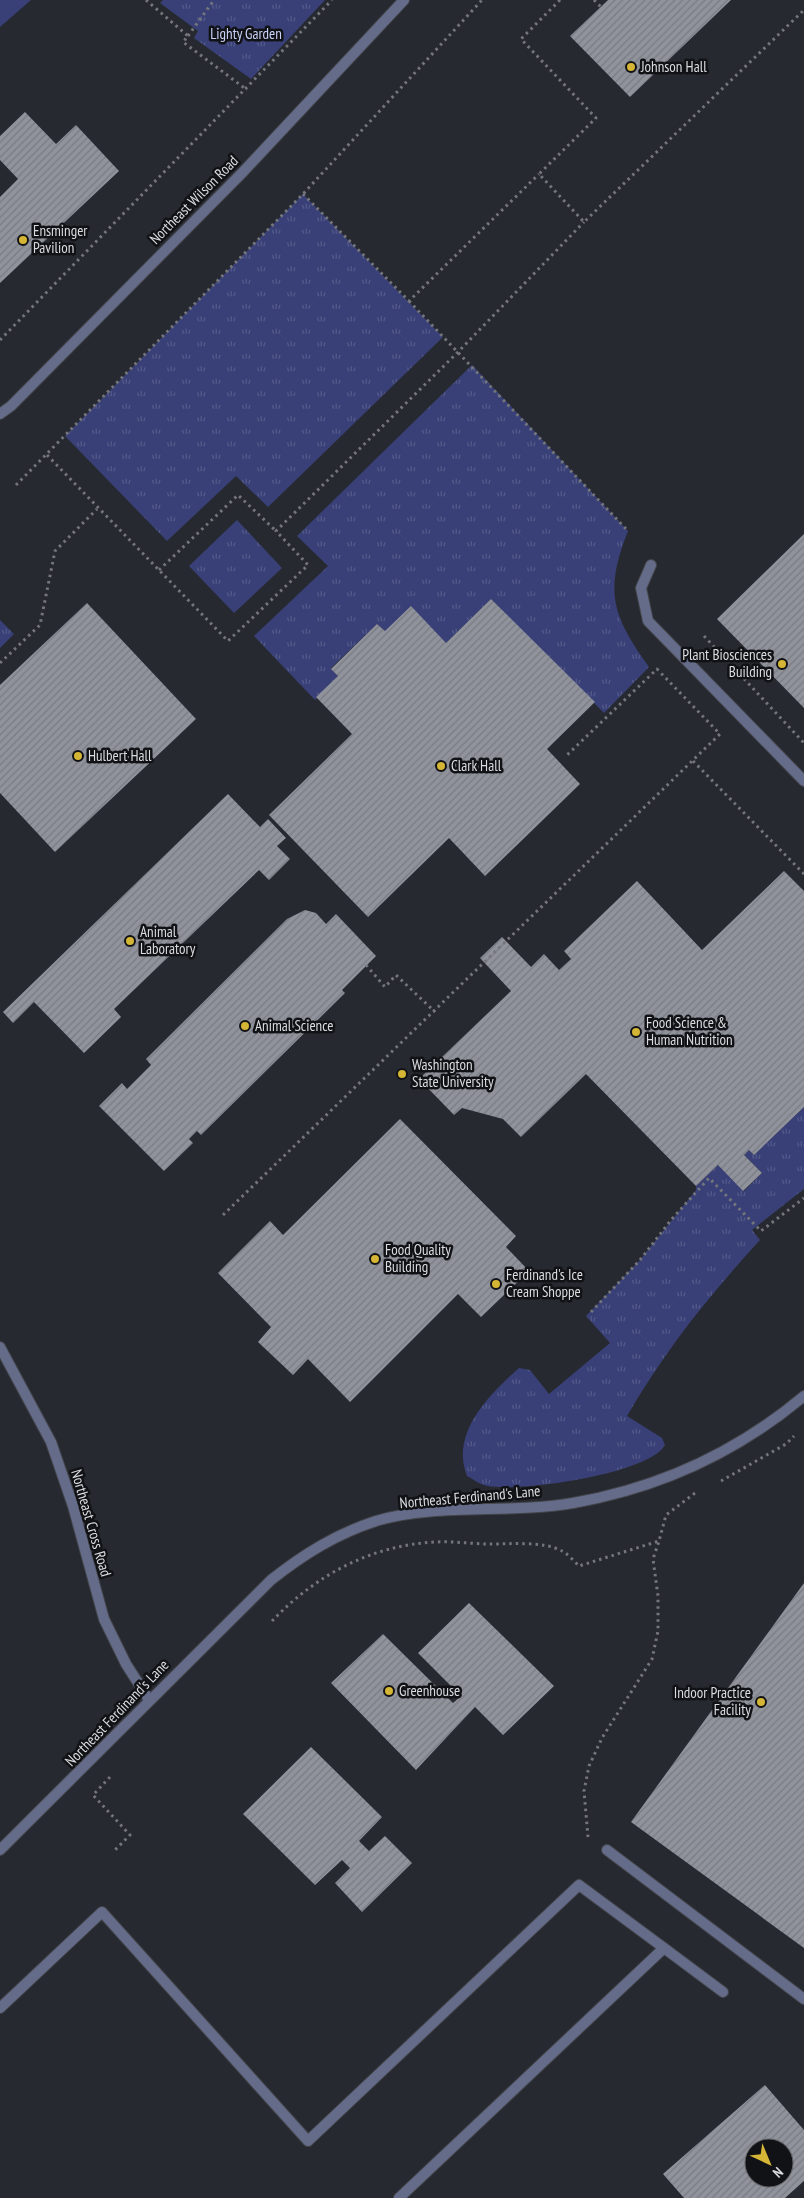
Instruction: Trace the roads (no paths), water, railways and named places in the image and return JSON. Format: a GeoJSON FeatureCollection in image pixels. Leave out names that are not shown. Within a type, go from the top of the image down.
{"type":"FeatureCollection","features":[{"type":"Feature","properties":{"kind":"street","name":"Northeast Wilson Road"},"geometry":{"type":"LineString","coordinates":[[0,414],[11,406],[242,173],[404,0]]}},
{"type":"Feature","properties":{"kind":"street"},"geometry":{"type":"LineString","coordinates":[[651,565],[641,588],[648,621],[804,782]]}},
{"type":"Feature","properties":{"kind":"street","name":"Northeast Cross Road"},"geometry":{"type":"LineString","coordinates":[[1,1353],[51,1442],[73,1506],[104,1619],[126,1664],[149,1700]]}},
{"type":"Feature","properties":{"kind":"street","name":"Northeast Ferdinand's Lane"},"geometry":{"type":"LineString","coordinates":[[0,1850],[271,1580],[321,1544],[378,1520],[426,1513],[517,1509],[571,1503],[624,1493],[668,1478],[709,1460],[768,1425],[804,1396]]}},
{"type":"Feature","properties":{"kind":"street"},"geometry":{"type":"LineString","coordinates":[[607,1850],[804,1999]]}},
{"type":"Feature","properties":{"kind":"street"},"geometry":{"type":"LineString","coordinates":[[0,2008],[102,1912],[308,2141],[579,1885],[723,1992]]}},
{"type":"Feature","properties":{"kind":"street"},"geometry":{"type":"LineString","coordinates":[[399,2198],[664,1948]]}},
{"type":"Feature","properties":{"kind":"place","name":"Johnson Hall"},"geometry":{"type":"Point","coordinates":[631,67]}},
{"type":"Feature","properties":{"kind":"place","name":"Ensminger Pavilion"},"geometry":{"type":"Point","coordinates":[23,240]}},
{"type":"Feature","properties":{"kind":"place","name":"Plant Biosciences Building"},"geometry":{"type":"Point","coordinates":[782,664]}},
{"type":"Feature","properties":{"kind":"place","name":"Hulbert Hall"},"geometry":{"type":"Point","coordinates":[78,756]}},
{"type":"Feature","properties":{"kind":"place","name":"Clark Hall"},"geometry":{"type":"Point","coordinates":[441,766]}},
{"type":"Feature","properties":{"kind":"place","name":"Animal Laboratory"},"geometry":{"type":"Point","coordinates":[130,941]}},
{"type":"Feature","properties":{"kind":"place","name":"Animal Science"},"geometry":{"type":"Point","coordinates":[245,1026]}},
{"type":"Feature","properties":{"kind":"place","name":"Food Science & Human Nutrition"},"geometry":{"type":"Point","coordinates":[636,1032]}},
{"type":"Feature","properties":{"kind":"place","name":"Washington State University"},"geometry":{"type":"Point","coordinates":[402,1074]}},
{"type":"Feature","properties":{"kind":"place","name":"Food Quality Building"},"geometry":{"type":"Point","coordinates":[375,1259]}},
{"type":"Feature","properties":{"kind":"place","name":"Ferdinand's Ice Cream Shoppe"},"geometry":{"type":"Point","coordinates":[496,1284]}},
{"type":"Feature","properties":{"kind":"place","name":"Greenhouse"},"geometry":{"type":"Point","coordinates":[389,1691]}},
{"type":"Feature","properties":{"kind":"place","name":"Indoor Practice Facility"},"geometry":{"type":"Point","coordinates":[761,1702]}},
{"type":"Feature","properties":{"kind":"park label","name":"Lighty Garden"},"geometry":{"type":"Point","coordinates":[246,34]}}]}
